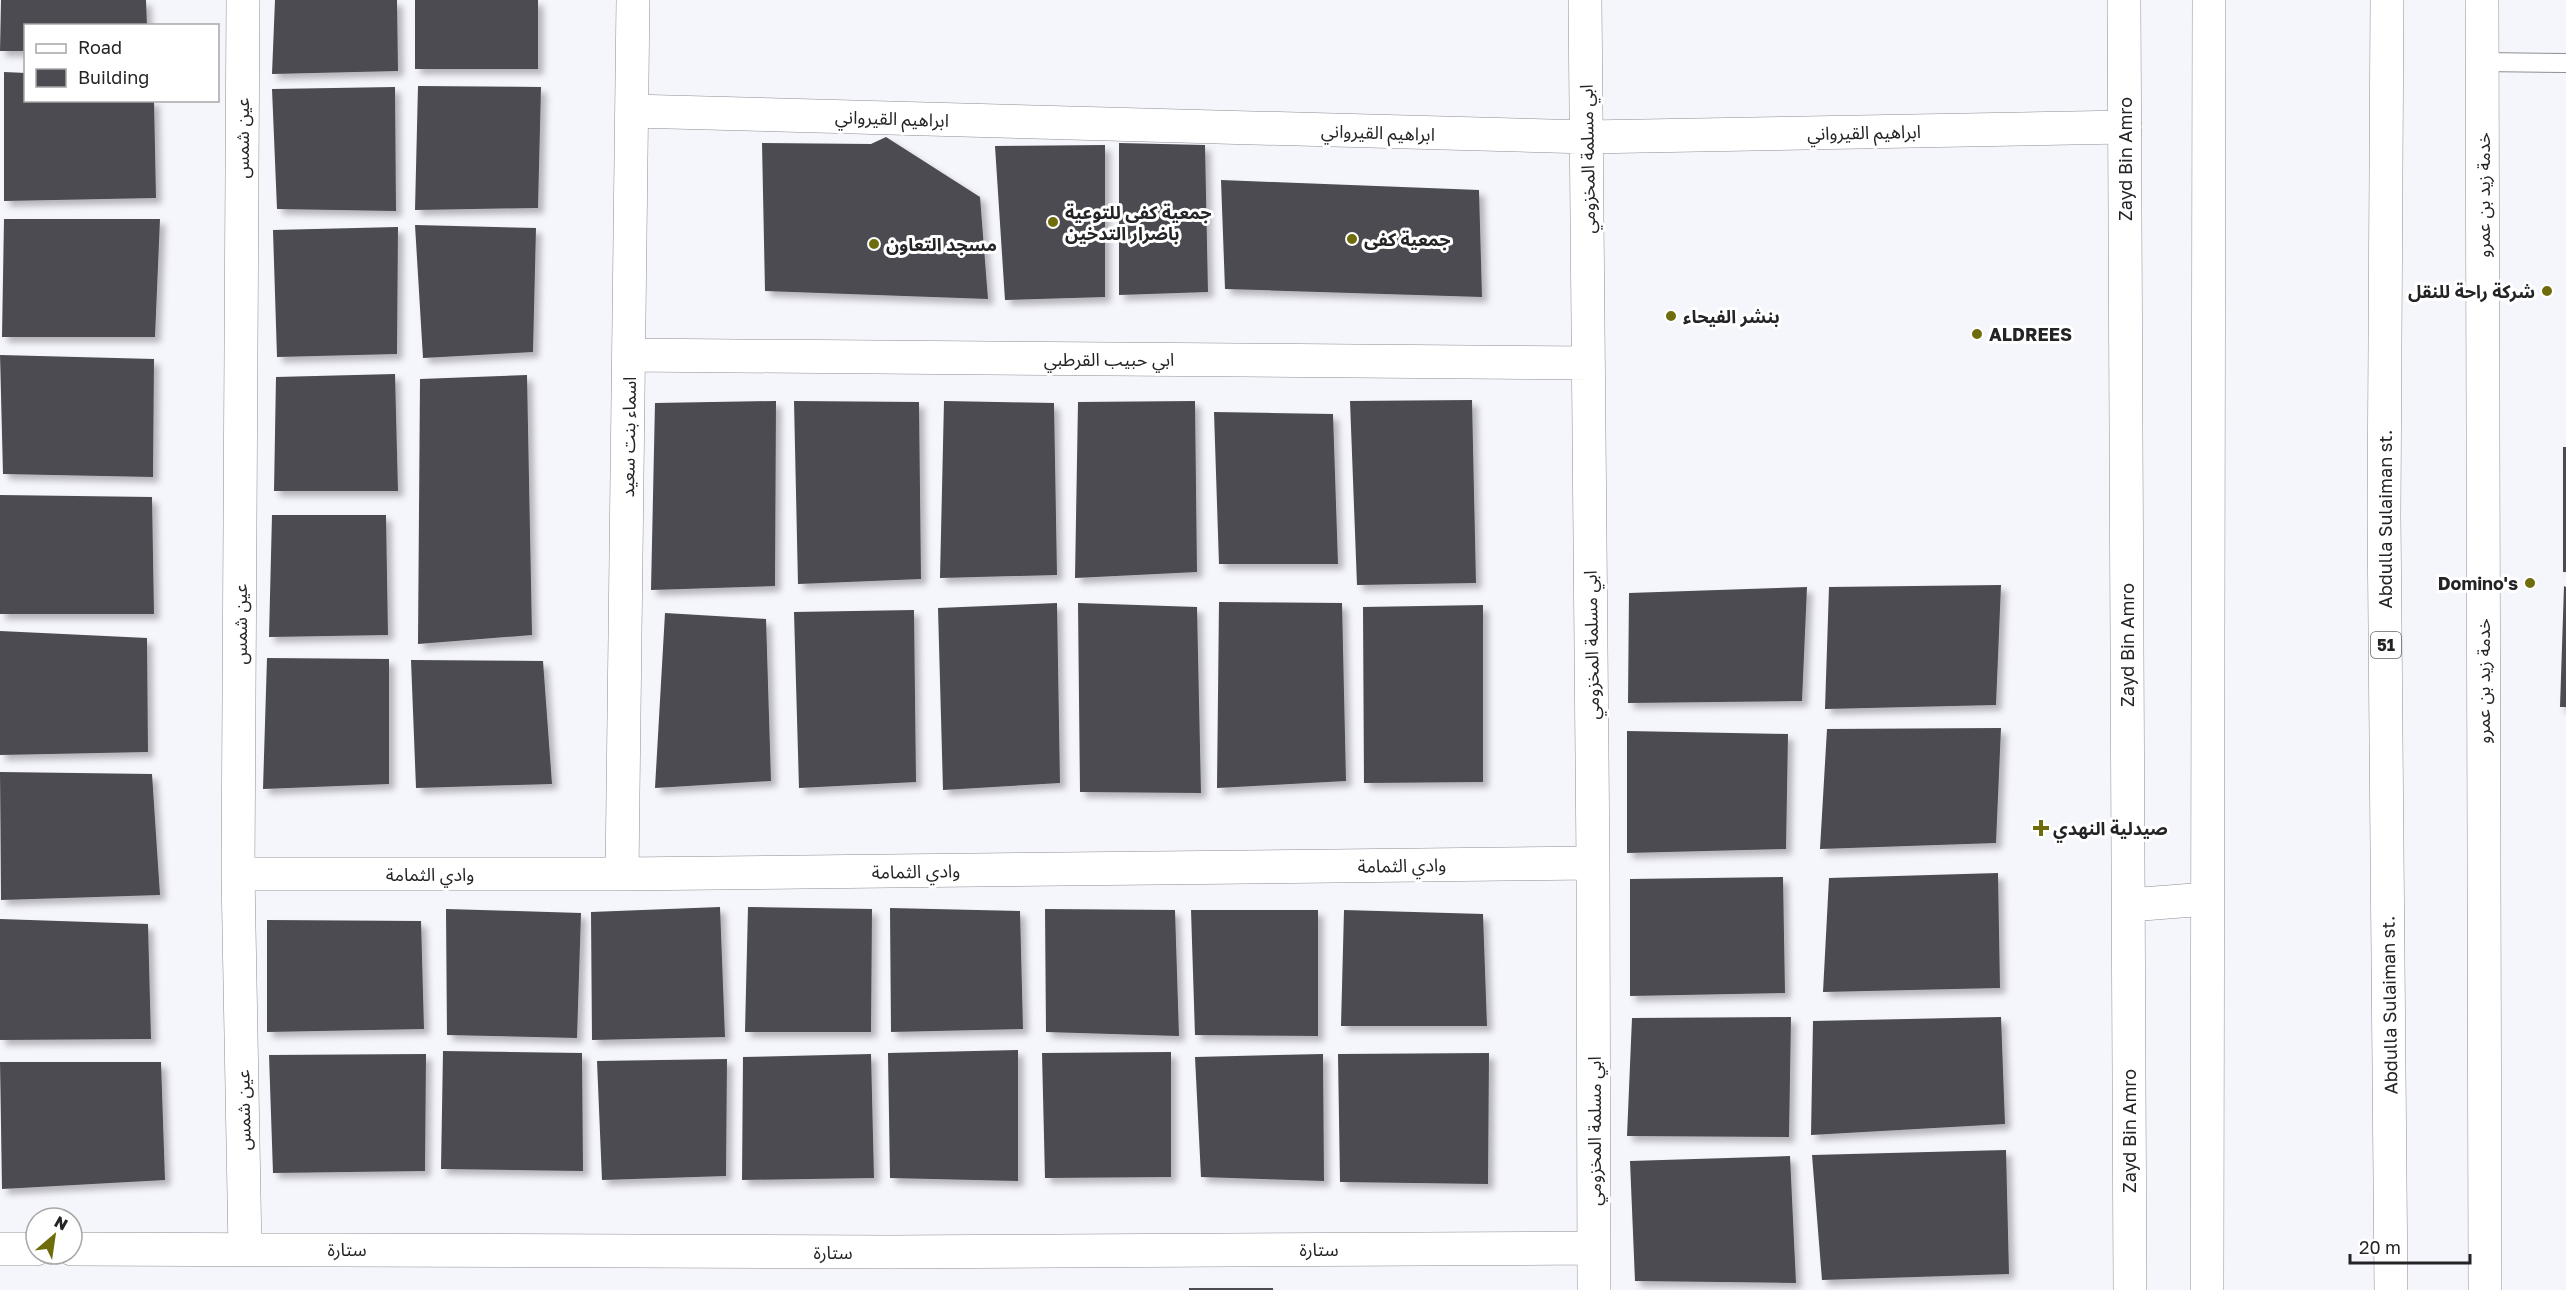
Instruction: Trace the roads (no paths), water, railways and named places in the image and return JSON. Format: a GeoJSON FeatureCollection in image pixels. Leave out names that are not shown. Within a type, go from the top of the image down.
{"type":"FeatureCollection","features":[{"type":"Feature","properties":{"kind":"street","name":"عين شمس"},"geometry":{"type":"LineString","coordinates":[[243,0],[238,874],[245,1248]]}},
{"type":"Feature","properties":{"kind":"street","name":"اسماء بنت سعيد"},"geometry":{"type":"LineString","coordinates":[[622,874],[633,0]]}},
{"type":"Feature","properties":{"kind":"street","name":"ابي مسلمة المخزومي"},"geometry":{"type":"LineString","coordinates":[[1585,0],[1588,137],[1594,1290]]}},
{"type":"Feature","properties":{"kind":"street","name":"Zayd Bin Amro"},"geometry":{"type":"LineString","coordinates":[[2124,0],[2130,1290]]}},
{"type":"Feature","properties":{"kind":"street"},"geometry":{"type":"LineString","coordinates":[[2207,1290],[2209,0]]}},
{"type":"Feature","properties":{"kind":"street","name":"Abdulla Sulaiman st."},"geometry":{"type":"LineString","coordinates":[[2387,0],[2384,515],[2391,1290]]}},
{"type":"Feature","properties":{"kind":"street","name":"خدمة زيد بن عمرو"},"geometry":{"type":"LineString","coordinates":[[2482,0],[2485,1290]]}},
{"type":"Feature","properties":{"kind":"street","name":"ابراهيم القيرواني"},"geometry":{"type":"LineString","coordinates":[[632,111],[1588,137],[2125,127]]}},
{"type":"Feature","properties":{"kind":"street","name":"ابي حبيب القرطبي"},"geometry":{"type":"LineString","coordinates":[[629,356],[1588,363]]}},
{"type":"Feature","properties":{"kind":"street","name":"وادي الثمامة"},"geometry":{"type":"LineString","coordinates":[[238,874],[622,874],[1593,863]]}},
{"type":"Feature","properties":{"kind":"street"},"geometry":{"type":"LineString","coordinates":[[2129,905],[2207,899]]}},
{"type":"Feature","properties":{"kind":"street","name":"ستارة"},"geometry":{"type":"LineString","coordinates":[[84,1249],[902,1252],[1594,1248]]}},
{"type":"Feature","properties":{"kind":"street"},"geometry":{"type":"LineString","coordinates":[[0,1249],[24,1249]]}},
{"type":"Feature","properties":{"kind":"lane"},"geometry":{"type":"LineString","coordinates":[[2482,62],[2566,63]]}},
{"type":"Feature","properties":{"kind":"place","name":"جمعية كفى للتوعية باضرار التدخين"},"geometry":{"type":"Point","coordinates":[1053,222]}},
{"type":"Feature","properties":{"kind":"place","name":"جمعية كفى"},"geometry":{"type":"Point","coordinates":[1352,239]}},
{"type":"Feature","properties":{"kind":"place","name":"مسجد التعاون"},"geometry":{"type":"Point","coordinates":[874,244]}},
{"type":"Feature","properties":{"kind":"place","name":"شركة راحة للنقل"},"geometry":{"type":"Point","coordinates":[2547,291]}},
{"type":"Feature","properties":{"kind":"place","name":"بنشر الفيحاء"},"geometry":{"type":"Point","coordinates":[1671,316]}},
{"type":"Feature","properties":{"kind":"place","name":"ALDREES"},"geometry":{"type":"Point","coordinates":[1977,334]}},
{"type":"Feature","properties":{"kind":"place","name":"Domino's"},"geometry":{"type":"Point","coordinates":[2530,583]}},
{"type":"Feature","properties":{"kind":"place","name":"صيدلية النهدي"},"geometry":{"type":"Point","coordinates":[2041,828]}}]}
